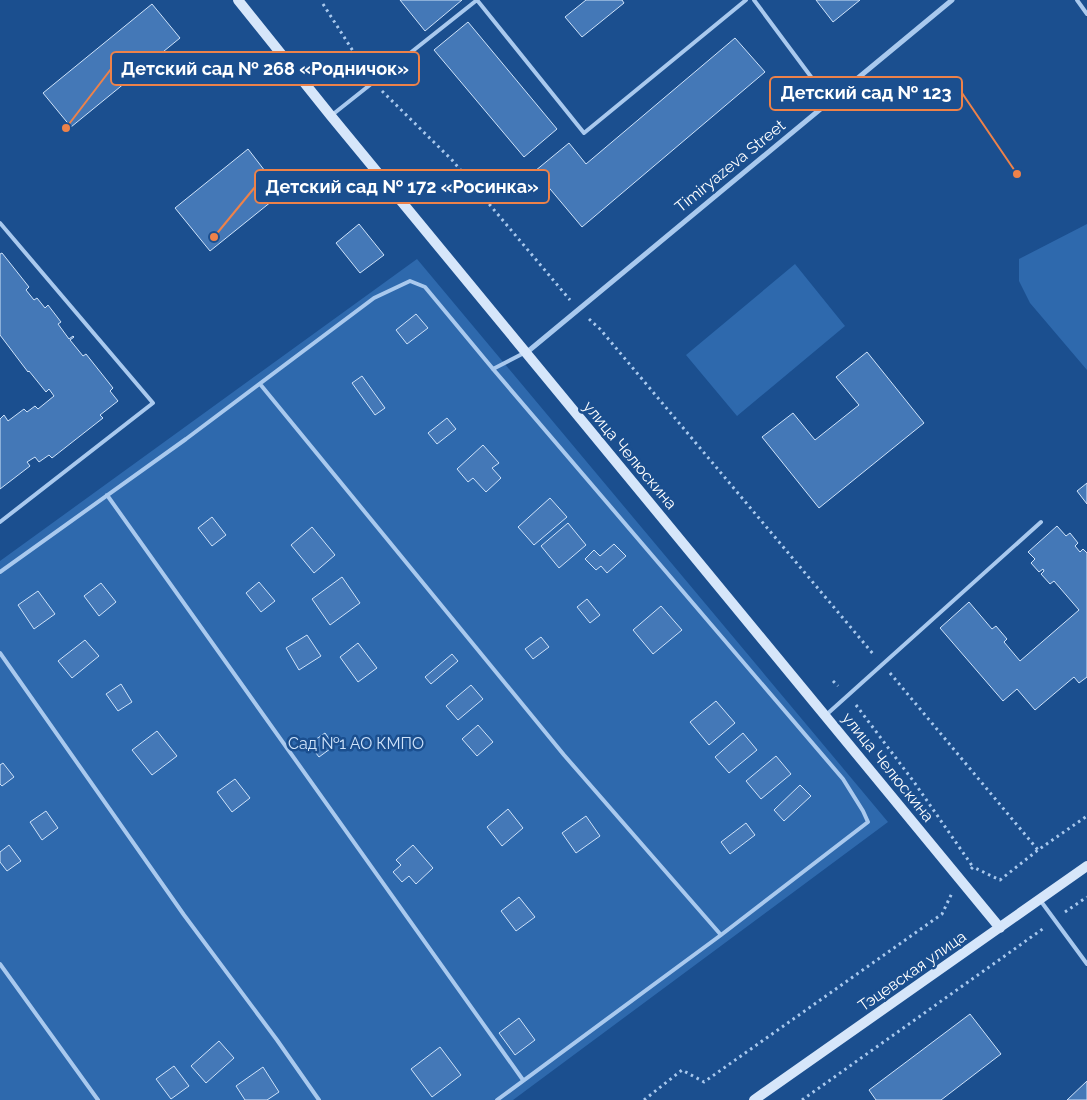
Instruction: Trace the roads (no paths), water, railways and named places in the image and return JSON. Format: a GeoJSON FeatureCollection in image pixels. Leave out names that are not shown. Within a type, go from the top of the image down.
{"type":"FeatureCollection","features":[{"type":"Feature","properties":{"kind":"main road","name":"улица Челюскина"},"geometry":{"type":"LineString","coordinates":[[238,0],[525,353],[826,715],[1000,928]]}},
{"type":"Feature","properties":{"kind":"main road","name":"Тэцевская улица"},"geometry":{"type":"LineString","coordinates":[[754,1100],[1087,866]]}},
{"type":"Feature","properties":{"kind":"street","name":"Timiryazeva Street"},"geometry":{"type":"LineString","coordinates":[[525,353],[952,0]]}},
{"type":"Feature","properties":{"kind":"lane"},"geometry":{"type":"LineString","coordinates":[[331,116],[478,0],[584,133],[746,0]]}},
{"type":"Feature","properties":{"kind":"lane"},"geometry":{"type":"LineString","coordinates":[[754,0],[829,101]]}},
{"type":"Feature","properties":{"kind":"lane"},"geometry":{"type":"LineString","coordinates":[[1077,0],[1087,14]]}},
{"type":"Feature","properties":{"kind":"lane"},"geometry":{"type":"LineString","coordinates":[[0,223],[152,402],[0,522]]}},
{"type":"Feature","properties":{"kind":"lane"},"geometry":{"type":"LineString","coordinates":[[0,572],[260,384],[374,298],[410,281],[425,287],[843,779],[864,811],[868,822],[721,935],[497,1100]]}},
{"type":"Feature","properties":{"kind":"lane"},"geometry":{"type":"LineString","coordinates":[[493,369],[525,353]]}},
{"type":"Feature","properties":{"kind":"lane"},"geometry":{"type":"LineString","coordinates":[[260,384],[564,755],[721,935]]}},
{"type":"Feature","properties":{"kind":"lane"},"geometry":{"type":"LineString","coordinates":[[107,495],[523,1080]]}},
{"type":"Feature","properties":{"kind":"lane"},"geometry":{"type":"LineString","coordinates":[[826,715],[1041,522]]}},
{"type":"Feature","properties":{"kind":"lane"},"geometry":{"type":"LineString","coordinates":[[0,653],[184,915],[319,1100]]}},
{"type":"Feature","properties":{"kind":"lane"},"geometry":{"type":"LineString","coordinates":[[1040,900],[1056,919],[1087,964]]}},
{"type":"Feature","properties":{"kind":"lane"},"geometry":{"type":"LineString","coordinates":[[0,964],[98,1100]]}},
{"type":"Feature","properties":{"kind":"place","name":"Детский сад № 268 «Родничок»"},"geometry":{"type":"Point","coordinates":[66,128]}},
{"type":"Feature","properties":{"kind":"place","name":"Детский сад № 123"},"geometry":{"type":"Point","coordinates":[1017,174]}},
{"type":"Feature","properties":{"kind":"place","name":"Детский сад № 172 «Росинка»"},"geometry":{"type":"Point","coordinates":[214,237]}},
{"type":"Feature","properties":{"kind":"park label","name":"Сад №1 АО КМПО"},"geometry":{"type":"Point","coordinates":[356,743]}}]}
